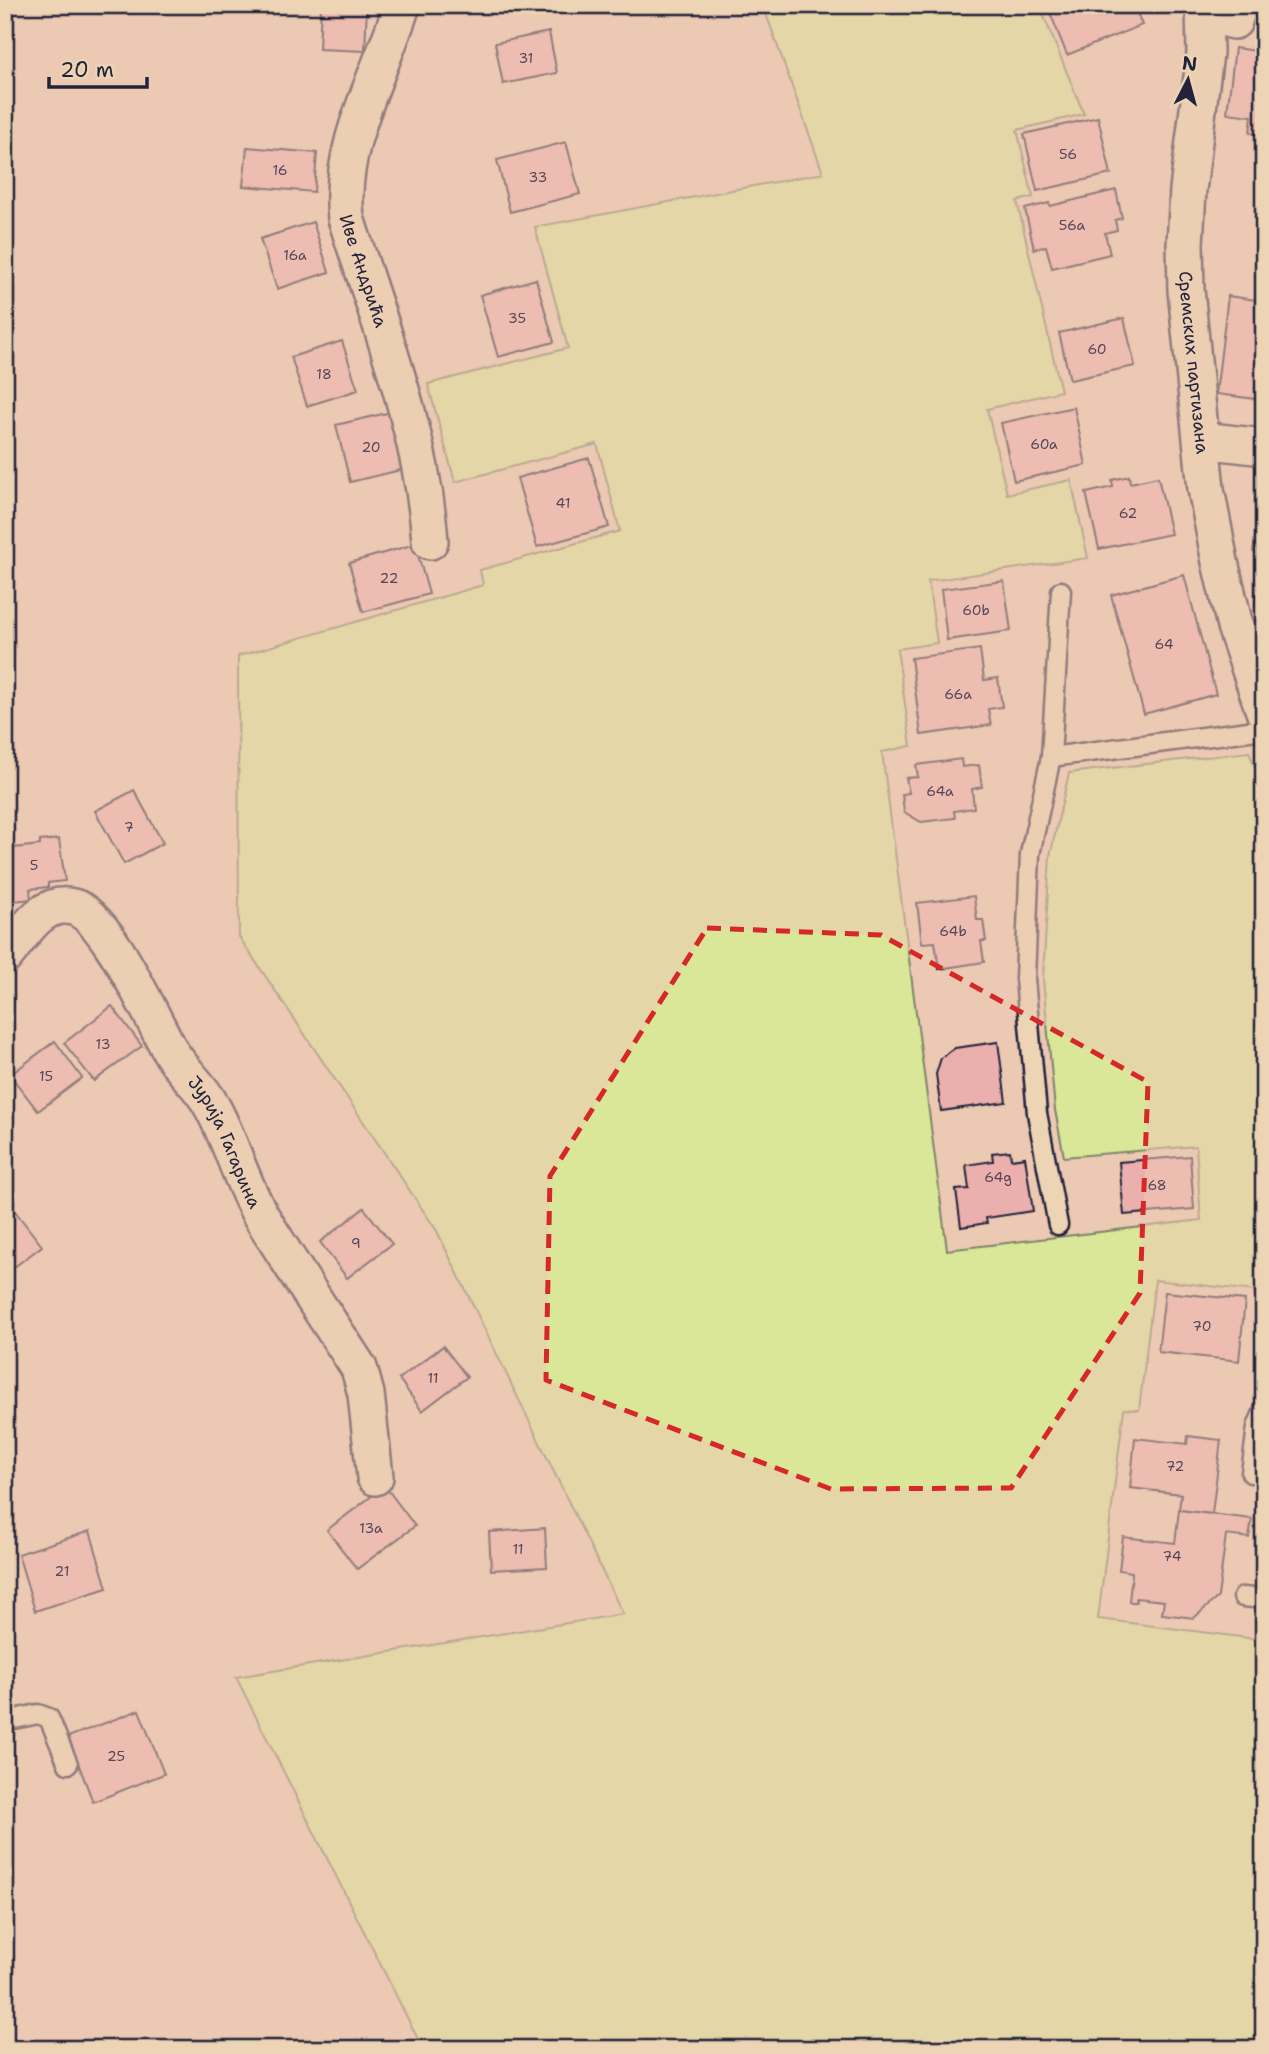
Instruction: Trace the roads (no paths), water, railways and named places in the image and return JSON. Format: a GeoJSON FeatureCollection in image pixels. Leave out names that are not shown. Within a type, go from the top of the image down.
{"type":"FeatureCollection","features":[{"type":"Feature","properties":{"kind":"street","name":"Иве Андрића"},"geometry":{"type":"LineString","coordinates":[[402,5],[357,127],[349,156],[344,201],[346,218],[419,458],[428,509],[430,541]]}},
{"type":"Feature","properties":{"kind":"street","name":"Сремских партизана"},"geometry":{"type":"LineString","coordinates":[[1229,14],[1205,54],[1188,190],[1186,290],[1206,489],[1235,626],[1264,711]]}},
{"type":"Feature","properties":{"kind":"street"},"geometry":{"type":"LineString","coordinates":[[1202,440],[1264,447]]}},
{"type":"Feature","properties":{"kind":"street","name":"Јурија Гагарина"},"geometry":{"type":"LineString","coordinates":[[5,956],[45,909],[61,906],[75,907],[90,915],[108,937],[174,1056],[210,1102],[228,1137],[244,1184],[261,1215],[359,1367],[366,1394],[375,1477]]}},
{"type":"Feature","properties":{"kind":"lane"},"geometry":{"type":"LineString","coordinates":[[1058,1225],[1037,1113],[1025,979],[1030,854],[1051,757],[1061,591]]}},
{"type":"Feature","properties":{"kind":"lane"},"geometry":{"type":"LineString","coordinates":[[1051,757],[1264,729]]}},
{"type":"Feature","properties":{"kind":"lane"},"geometry":{"type":"LineString","coordinates":[[1251,1474],[1257,1427],[1264,1410]]}},
{"type":"Feature","properties":{"kind":"lane"},"geometry":{"type":"LineString","coordinates":[[1244,1597],[1264,1599]]}},
{"type":"Feature","properties":{"kind":"lane"},"geometry":{"type":"LineString","coordinates":[[5,1721],[38,1714],[49,1718],[68,1764]]}}]}
